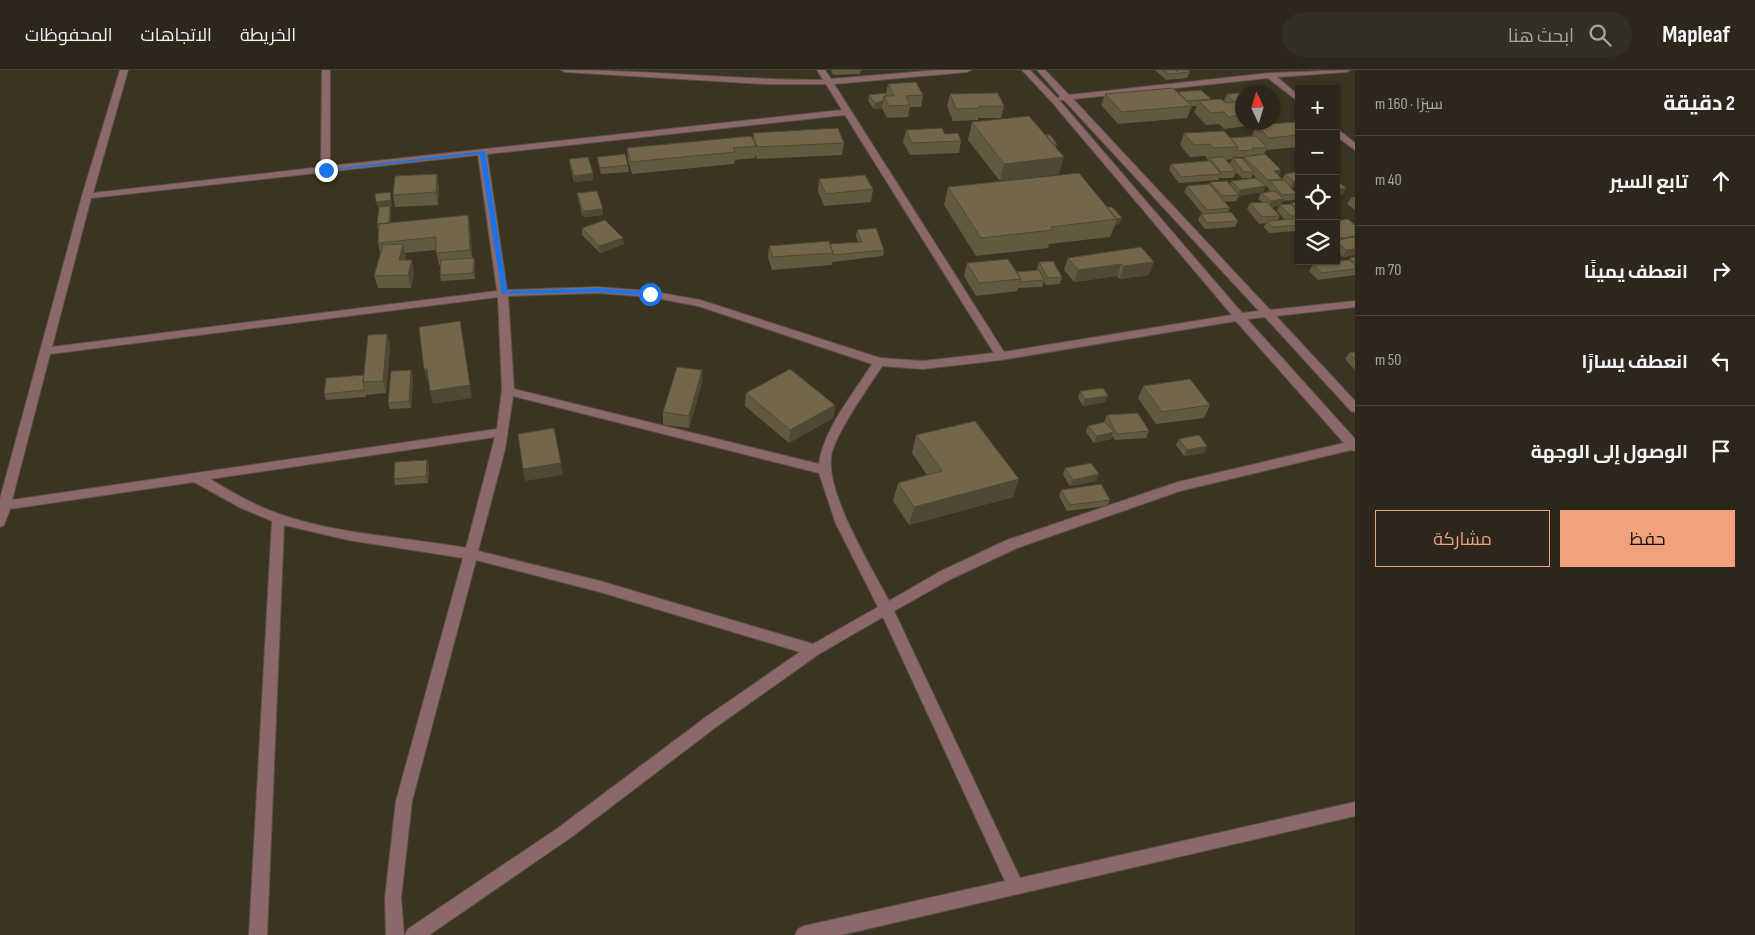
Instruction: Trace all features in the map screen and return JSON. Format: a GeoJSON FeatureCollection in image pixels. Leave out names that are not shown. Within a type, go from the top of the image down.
{"type":"FeatureCollection","features":[{"type":"Feature","properties":{"kind":"street"},"geometry":{"type":"LineString","coordinates":[[0,522],[2,506],[124,70]]}},
{"type":"Feature","properties":{"kind":"street"},"geometry":{"type":"LineString","coordinates":[[326,70],[326,170]]}},
{"type":"Feature","properties":{"kind":"street"},"geometry":{"type":"LineString","coordinates":[[565,70],[766,82],[829,82],[967,70]]}},
{"type":"Feature","properties":{"kind":"street"},"geometry":{"type":"LineString","coordinates":[[821,70],[1001,356]]}},
{"type":"Feature","properties":{"kind":"street"},"geometry":{"type":"LineString","coordinates":[[414,935],[564,833],[712,722],[814,650],[944,576],[1021,541],[1178,487],[1354,446],[1239,317],[1054,99],[1026,70]]}},
{"type":"Feature","properties":{"kind":"street"},"geometry":{"type":"LineString","coordinates":[[1042,70],[1270,314],[1355,408]]}},
{"type":"Feature","properties":{"kind":"street"},"geometry":{"type":"LineString","coordinates":[[1054,99],[1270,76],[1346,70]]}},
{"type":"Feature","properties":{"kind":"street"},"geometry":{"type":"LineString","coordinates":[[1270,76],[1295,97]]}},
{"type":"Feature","properties":{"kind":"street"},"geometry":{"type":"LineString","coordinates":[[88,196],[847,112]]}},
{"type":"Feature","properties":{"kind":"street"},"geometry":{"type":"LineString","coordinates":[[1340,134],[1355,147]]}},
{"type":"Feature","properties":{"kind":"street"},"geometry":{"type":"LineString","coordinates":[[395,935],[395,880],[404,801],[502,432],[508,391],[504,293],[482,152]]}},
{"type":"Feature","properties":{"kind":"street"},"geometry":{"type":"LineString","coordinates":[[46,351],[504,293],[598,290],[677,298],[700,303],[879,362],[922,365],[1001,356],[1239,317],[1355,304]]}},
{"type":"Feature","properties":{"kind":"street"},"geometry":{"type":"LineString","coordinates":[[879,362],[832,436],[826,453],[824,470],[842,524],[886,608],[1016,887]]}},
{"type":"Feature","properties":{"kind":"street"},"geometry":{"type":"LineString","coordinates":[[508,391],[824,470]]}},
{"type":"Feature","properties":{"kind":"street"},"geometry":{"type":"LineString","coordinates":[[2,506],[502,432]]}},
{"type":"Feature","properties":{"kind":"street"},"geometry":{"type":"LineString","coordinates":[[196,477],[246,506],[310,527],[470,554],[564,577],[814,650]]}},
{"type":"Feature","properties":{"kind":"street"},"geometry":{"type":"LineString","coordinates":[[258,935],[278,518]]}},
{"type":"Feature","properties":{"kind":"street"},"geometry":{"type":"LineString","coordinates":[[804,935],[1355,809]]}},
{"type":"Feature","properties":{"kind":"building"},"geometry":{"type":"Polygon","coordinates":[[[1163,70],[1175,70],[1177,72],[1176,70],[1188,70],[1190,72],[1168,74],[1163,70]]]}},
{"type":"Feature","properties":{"kind":"building"},"geometry":{"type":"Polygon","coordinates":[[[916,82],[923,95],[906,96],[910,105],[889,106],[884,96],[894,96],[888,84],[916,82]]]}},
{"type":"Feature","properties":{"kind":"building"},"geometry":{"type":"Polygon","coordinates":[[[1173,88],[1192,106],[1122,112],[1105,94],[1173,88]]]}},
{"type":"Feature","properties":{"kind":"building"},"geometry":{"type":"Polygon","coordinates":[[[1201,90],[1211,99],[1187,101],[1178,92],[1201,90]]]}},
{"type":"Feature","properties":{"kind":"building"},"geometry":{"type":"Polygon","coordinates":[[[885,93],[888,96],[884,96],[883,101],[875,103],[869,95],[885,93]]]}},
{"type":"Feature","properties":{"kind":"building"},"geometry":{"type":"Polygon","coordinates":[[[998,93],[1004,106],[979,106],[980,108],[956,109],[950,94],[998,93]]]}},
{"type":"Feature","properties":{"kind":"building"},"geometry":{"type":"Polygon","coordinates":[[[1235,93],[1235,102],[1234,102],[1227,94],[1235,93]]]}},
{"type":"Feature","properties":{"kind":"building"},"geometry":{"type":"Polygon","coordinates":[[[1221,99],[1226,103],[1235,102],[1235,116],[1229,117],[1224,112],[1211,113],[1199,101],[1221,99]]]}},
{"type":"Feature","properties":{"kind":"building"},"geometry":{"type":"Polygon","coordinates":[[[1029,116],[1064,157],[1004,164],[972,122],[1029,116]]]}},
{"type":"Feature","properties":{"kind":"building"},"geometry":{"type":"Polygon","coordinates":[[[1295,122],[1295,135],[1269,138],[1261,130],[1280,130],[1280,123],[1295,122]]]}},
{"type":"Feature","properties":{"kind":"building"},"geometry":{"type":"Polygon","coordinates":[[[838,128],[844,143],[757,147],[753,133],[838,128]]]}},
{"type":"Feature","properties":{"kind":"building"},"geometry":{"type":"Polygon","coordinates":[[[942,128],[945,134],[958,133],[961,141],[912,143],[906,130],[942,128]]]}},
{"type":"Feature","properties":{"kind":"building"},"geometry":{"type":"Polygon","coordinates":[[[1224,131],[1238,147],[1213,148],[1210,144],[1194,145],[1184,133],[1224,131]]]}},
{"type":"Feature","properties":{"kind":"building"},"geometry":{"type":"Polygon","coordinates":[[[1046,135],[1050,135],[1057,144],[1054,144],[1046,135]]]}},
{"type":"Feature","properties":{"kind":"building"},"geometry":{"type":"Polygon","coordinates":[[[751,136],[756,146],[733,148],[735,152],[631,162],[627,148],[751,136]]]}},
{"type":"Feature","properties":{"kind":"building"},"geometry":{"type":"Polygon","coordinates":[[[1256,136],[1267,148],[1252,148],[1254,150],[1238,151],[1238,147],[1230,138],[1256,136]]]}},
{"type":"Feature","properties":{"kind":"building"},"geometry":{"type":"Polygon","coordinates":[[[625,154],[628,165],[600,168],[597,157],[625,154]]]}},
{"type":"Feature","properties":{"kind":"building"},"geometry":{"type":"Polygon","coordinates":[[[1265,154],[1281,170],[1274,171],[1282,179],[1268,180],[1244,157],[1265,154]]]}},
{"type":"Feature","properties":{"kind":"building"},"geometry":{"type":"Polygon","coordinates":[[[588,157],[593,173],[574,176],[569,159],[588,157]]]}},
{"type":"Feature","properties":{"kind":"building"},"geometry":{"type":"Polygon","coordinates":[[[1223,157],[1236,171],[1221,172],[1209,158],[1223,157]]]}},
{"type":"Feature","properties":{"kind":"building"},"geometry":{"type":"Polygon","coordinates":[[[1232,158],[1242,158],[1254,172],[1244,172],[1232,158]]]}},
{"type":"Feature","properties":{"kind":"building"},"geometry":{"type":"Polygon","coordinates":[[[1210,161],[1221,174],[1181,177],[1171,164],[1210,161]]]}},
{"type":"Feature","properties":{"kind":"building"},"geometry":{"type":"Polygon","coordinates":[[[1295,172],[1295,182],[1294,182],[1285,174],[1295,172]]]}},
{"type":"Feature","properties":{"kind":"building"},"geometry":{"type":"Polygon","coordinates":[[[1079,173],[1117,219],[1051,227],[1053,230],[981,238],[948,187],[1079,173]]]}},
{"type":"Feature","properties":{"kind":"building"},"geometry":{"type":"Polygon","coordinates":[[[437,174],[436,192],[393,195],[395,176],[437,174]]]}},
{"type":"Feature","properties":{"kind":"building"},"geometry":{"type":"Polygon","coordinates":[[[865,175],[873,189],[826,194],[819,179],[865,175]]]}},
{"type":"Feature","properties":{"kind":"building"},"geometry":{"type":"Polygon","coordinates":[[[1256,178],[1266,186],[1240,190],[1231,181],[1256,178]]]}},
{"type":"Feature","properties":{"kind":"building"},"geometry":{"type":"Polygon","coordinates":[[[1284,180],[1295,194],[1282,195],[1270,181],[1284,180]]]}},
{"type":"Feature","properties":{"kind":"building"},"geometry":{"type":"Polygon","coordinates":[[[1227,181],[1239,195],[1222,196],[1210,182],[1227,181]]]}},
{"type":"Feature","properties":{"kind":"building"},"geometry":{"type":"Polygon","coordinates":[[[1340,183],[1346,188],[1340,189],[1340,183]]]}},
{"type":"Feature","properties":{"kind":"building"},"geometry":{"type":"Polygon","coordinates":[[[1209,184],[1230,208],[1207,210],[1187,186],[1209,184]]]}},
{"type":"Feature","properties":{"kind":"building"},"geometry":{"type":"Polygon","coordinates":[[[597,191],[603,209],[583,211],[577,193],[597,191]]]}},
{"type":"Feature","properties":{"kind":"building"},"geometry":{"type":"Polygon","coordinates":[[[1275,191],[1284,199],[1271,201],[1261,193],[1275,191]]]}},
{"type":"Feature","properties":{"kind":"building"},"geometry":{"type":"Polygon","coordinates":[[[390,192],[391,200],[376,202],[375,194],[390,192]]]}},
{"type":"Feature","properties":{"kind":"building"},"geometry":{"type":"Polygon","coordinates":[[[1267,202],[1280,216],[1262,217],[1250,203],[1267,202]]]}},
{"type":"Feature","properties":{"kind":"building"},"geometry":{"type":"Polygon","coordinates":[[[1291,204],[1295,208],[1295,216],[1291,216],[1280,205],[1291,204]]]}},
{"type":"Feature","properties":{"kind":"building"},"geometry":{"type":"Polygon","coordinates":[[[390,206],[389,223],[377,224],[379,207],[390,206]]]}},
{"type":"Feature","properties":{"kind":"building"},"geometry":{"type":"Polygon","coordinates":[[[1107,207],[1112,207],[1122,218],[1116,219],[1107,207]]]}},
{"type":"Feature","properties":{"kind":"building"},"geometry":{"type":"Polygon","coordinates":[[[1231,212],[1238,221],[1207,223],[1201,214],[1231,212]]]}},
{"type":"Feature","properties":{"kind":"building"},"geometry":{"type":"Polygon","coordinates":[[[468,215],[470,250],[436,253],[436,237],[378,243],[379,224],[468,215]]]}},
{"type":"Feature","properties":{"kind":"building"},"geometry":{"type":"Polygon","coordinates":[[[1293,219],[1295,225],[1272,227],[1267,221],[1293,219]]]}},
{"type":"Feature","properties":{"kind":"building"},"geometry":{"type":"Polygon","coordinates":[[[1348,219],[1355,225],[1355,236],[1340,238],[1340,220],[1348,219]]]}},
{"type":"Feature","properties":{"kind":"building"},"geometry":{"type":"Polygon","coordinates":[[[605,220],[623,238],[599,246],[582,228],[605,220]]]}},
{"type":"Feature","properties":{"kind":"building"},"geometry":{"type":"Polygon","coordinates":[[[876,228],[884,250],[833,255],[830,244],[862,242],[857,230],[876,228]]]}},
{"type":"Feature","properties":{"kind":"building"},"geometry":{"type":"Polygon","coordinates":[[[1355,237],[1355,249],[1346,250],[1340,245],[1340,239],[1355,237]]]}},
{"type":"Feature","properties":{"kind":"building"},"geometry":{"type":"Polygon","coordinates":[[[829,241],[833,253],[773,257],[769,246],[829,241]]]}},
{"type":"Feature","properties":{"kind":"building"},"geometry":{"type":"Polygon","coordinates":[[[403,244],[399,260],[412,260],[408,275],[374,276],[383,245],[403,244]]]}},
{"type":"Feature","properties":{"kind":"building"},"geometry":{"type":"Polygon","coordinates":[[[1141,247],[1154,262],[1078,270],[1068,258],[1141,247]]]}},
{"type":"Feature","properties":{"kind":"building"},"geometry":{"type":"Polygon","coordinates":[[[474,258],[473,273],[440,275],[441,260],[474,258]]]}},
{"type":"Feature","properties":{"kind":"building"},"geometry":{"type":"Polygon","coordinates":[[[1008,259],[1021,279],[979,283],[967,263],[1008,259]]]}},
{"type":"Feature","properties":{"kind":"building"},"geometry":{"type":"Polygon","coordinates":[[[1349,260],[1355,265],[1355,269],[1322,273],[1314,265],[1340,265],[1340,261],[1349,260]]]}},
{"type":"Feature","properties":{"kind":"building"},"geometry":{"type":"Polygon","coordinates":[[[1053,261],[1062,277],[1048,278],[1039,262],[1053,261]]]}},
{"type":"Feature","properties":{"kind":"building"},"geometry":{"type":"Polygon","coordinates":[[[1039,270],[1044,280],[1020,282],[1021,279],[1016,272],[1039,270]]]}},
{"type":"Feature","properties":{"kind":"building"},"geometry":{"type":"Polygon","coordinates":[[[460,321],[470,385],[430,391],[427,369],[424,369],[419,327],[460,321]]]}},
{"type":"Feature","properties":{"kind":"building"},"geometry":{"type":"Polygon","coordinates":[[[387,334],[383,381],[363,382],[368,335],[387,334]]]}},
{"type":"Feature","properties":{"kind":"building"},"geometry":{"type":"Polygon","coordinates":[[[1355,352],[1355,359],[1349,353],[1355,352]]]}},
{"type":"Feature","properties":{"kind":"building"},"geometry":{"type":"Polygon","coordinates":[[[677,367],[702,370],[689,416],[663,412],[677,367]]]}},
{"type":"Feature","properties":{"kind":"building"},"geometry":{"type":"Polygon","coordinates":[[[790,369],[835,405],[790,430],[746,393],[790,369]]]}},
{"type":"Feature","properties":{"kind":"building"},"geometry":{"type":"Polygon","coordinates":[[[411,370],[409,401],[388,403],[391,371],[411,370]]]}},
{"type":"Feature","properties":{"kind":"building"},"geometry":{"type":"Polygon","coordinates":[[[364,375],[364,390],[324,394],[326,378],[364,375]]]}},
{"type":"Feature","properties":{"kind":"building"},"geometry":{"type":"Polygon","coordinates":[[[1190,379],[1210,405],[1162,412],[1143,386],[1190,379]]]}},
{"type":"Feature","properties":{"kind":"building"},"geometry":{"type":"Polygon","coordinates":[[[1103,388],[1108,396],[1085,399],[1080,391],[1103,388]]]}},
{"type":"Feature","properties":{"kind":"building"},"geometry":{"type":"Polygon","coordinates":[[[1138,413],[1149,431],[1117,434],[1107,415],[1138,413]]]}},
{"type":"Feature","properties":{"kind":"building"},"geometry":{"type":"Polygon","coordinates":[[[975,421],[1019,479],[914,507],[898,483],[942,471],[916,435],[975,421]]]}},
{"type":"Feature","properties":{"kind":"building"},"geometry":{"type":"Polygon","coordinates":[[[1105,422],[1114,432],[1097,436],[1088,426],[1105,422]]]}},
{"type":"Feature","properties":{"kind":"building"},"geometry":{"type":"Polygon","coordinates":[[[554,428],[561,463],[523,469],[518,434],[554,428]]]}},
{"type":"Feature","properties":{"kind":"building"},"geometry":{"type":"Polygon","coordinates":[[[1199,435],[1207,446],[1187,450],[1179,439],[1199,435]]]}},
{"type":"Feature","properties":{"kind":"building"},"geometry":{"type":"Polygon","coordinates":[[[427,460],[426,476],[394,479],[395,462],[427,460]]]}},
{"type":"Feature","properties":{"kind":"building"},"geometry":{"type":"Polygon","coordinates":[[[1091,463],[1099,474],[1073,480],[1065,468],[1091,463]]]}},
{"type":"Feature","properties":{"kind":"building"},"geometry":{"type":"Polygon","coordinates":[[[1101,484],[1110,500],[1070,505],[1061,490],[1101,484]]]}},
{"type":"Feature","properties":{"kind":"route"},"geometry":{"type":"LineString","coordinates":[[326,170],[482,152],[504,293],[598,290],[650,294]]}}]}
